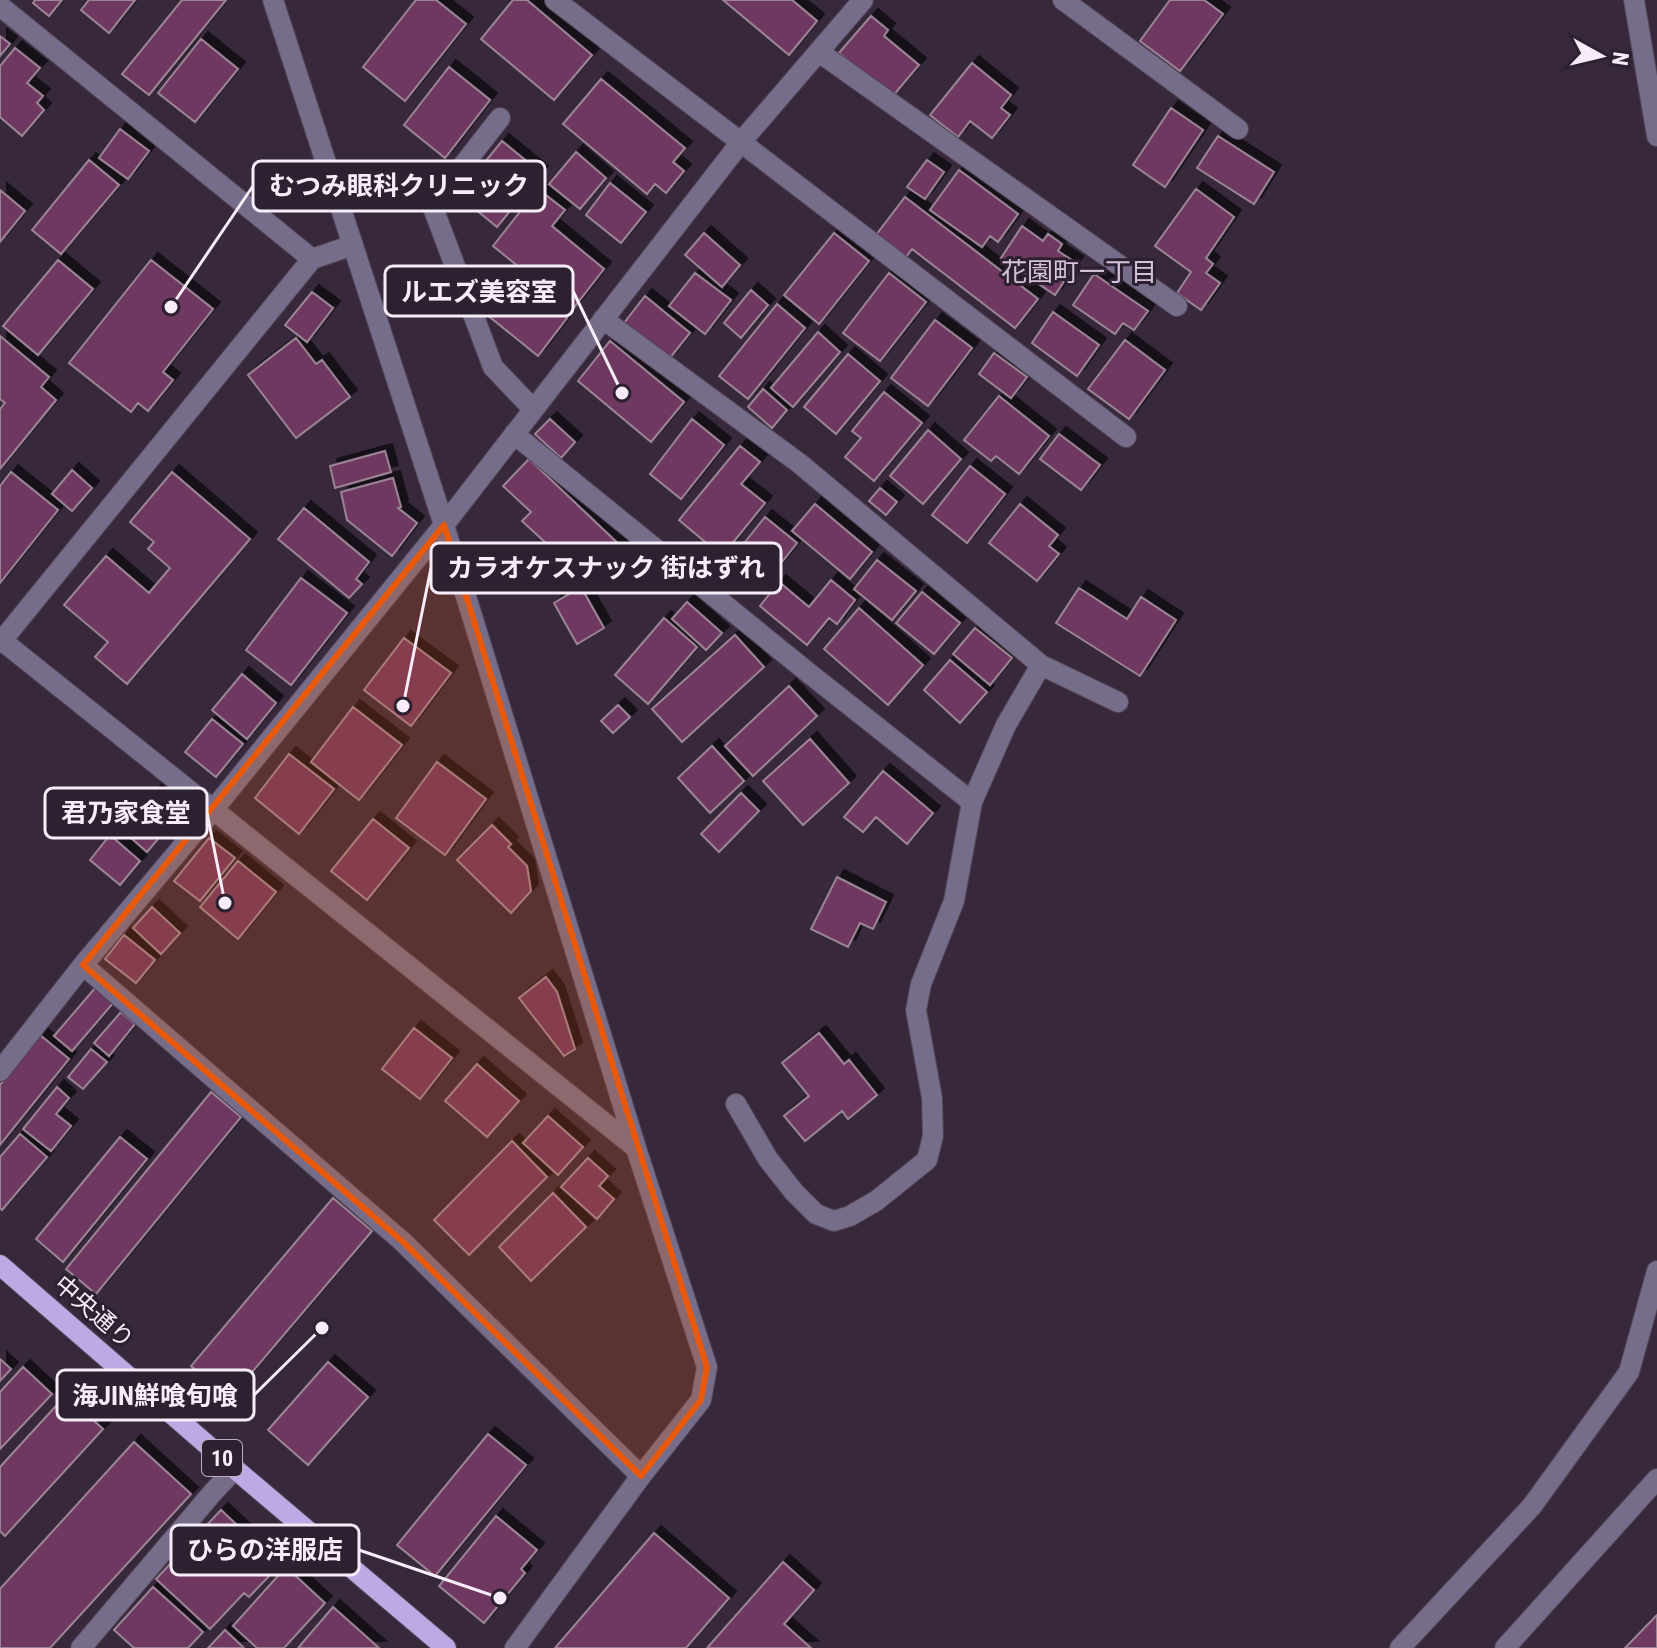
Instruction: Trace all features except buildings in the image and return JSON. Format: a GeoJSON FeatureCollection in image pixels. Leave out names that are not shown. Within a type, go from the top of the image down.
{"type":"FeatureCollection","features":[{"type":"Feature","properties":{"kind":"main road","name":"中央通り"},"geometry":{"type":"LineString","coordinates":[[0,1265],[446,1648]]}},
{"type":"Feature","properties":{"kind":"street"},"geometry":{"type":"LineString","coordinates":[[273,0],[444,525],[636,1148],[707,1367],[701,1400],[515,1648]]}},
{"type":"Feature","properties":{"kind":"street"},"geometry":{"type":"LineString","coordinates":[[555,0],[1126,437]]}},
{"type":"Feature","properties":{"kind":"street"},"geometry":{"type":"LineString","coordinates":[[0,1071],[83,965],[444,525],[741,142],[863,0]]}},
{"type":"Feature","properties":{"kind":"street"},"geometry":{"type":"LineString","coordinates":[[1063,0],[1238,129]]}},
{"type":"Feature","properties":{"kind":"street"},"geometry":{"type":"LineString","coordinates":[[1634,0],[1657,136]]}},
{"type":"Feature","properties":{"kind":"street"},"geometry":{"type":"LineString","coordinates":[[0,6],[312,259]]}},
{"type":"Feature","properties":{"kind":"street"},"geometry":{"type":"LineString","coordinates":[[819,52],[1177,306]]}},
{"type":"Feature","properties":{"kind":"street"},"geometry":{"type":"LineString","coordinates":[[500,118],[432,205],[493,367],[533,409]]}},
{"type":"Feature","properties":{"kind":"street"},"geometry":{"type":"LineString","coordinates":[[353,245],[312,259],[1,641],[636,1148]]}},
{"type":"Feature","properties":{"kind":"street"},"geometry":{"type":"LineString","coordinates":[[603,319],[799,463],[1041,665],[1118,702]]}},
{"type":"Feature","properties":{"kind":"street"},"geometry":{"type":"LineString","coordinates":[[514,434],[972,802]]}},
{"type":"Feature","properties":{"kind":"street"},"geometry":{"type":"LineString","coordinates":[[736,1104],[768,1159],[794,1192],[816,1214],[834,1221],[876,1201],[927,1160],[933,1136],[932,1098],[916,1010],[921,984],[954,901],[972,802],[1006,725],[1041,665]]}},
{"type":"Feature","properties":{"kind":"street"},"geometry":{"type":"LineString","coordinates":[[83,965],[403,1242],[641,1476]]}},
{"type":"Feature","properties":{"kind":"street"},"geometry":{"type":"LineString","coordinates":[[1400,1648],[1532,1506],[1629,1372],[1657,1271]]}},
{"type":"Feature","properties":{"kind":"street"},"geometry":{"type":"LineString","coordinates":[[81,1648],[235,1469]]}},
{"type":"Feature","properties":{"kind":"street"},"geometry":{"type":"LineString","coordinates":[[1505,1648],[1657,1479]]}},
{"type":"Feature","properties":{"kind":"highlighted area"},"geometry":{"type":"Polygon","coordinates":[[[444,525],[707,1367],[701,1400],[641,1476],[403,1242],[83,965],[444,525]]]}},
{"type":"Feature","properties":{"kind":"place","name":"むつみ眼科クリニック"},"geometry":{"type":"Point","coordinates":[171,307]}},
{"type":"Feature","properties":{"kind":"place","name":"ルエズ美容室"},"geometry":{"type":"Point","coordinates":[622,393]}},
{"type":"Feature","properties":{"kind":"place","name":"カラオケスナック 街はずれ"},"geometry":{"type":"Point","coordinates":[403,706]}},
{"type":"Feature","properties":{"kind":"place","name":"君乃家食堂"},"geometry":{"type":"Point","coordinates":[225,903]}},
{"type":"Feature","properties":{"kind":"place","name":"海JIN鮮喰旬喰"},"geometry":{"type":"Point","coordinates":[322,1328]}},
{"type":"Feature","properties":{"kind":"place","name":"ひらの洋服店"},"geometry":{"type":"Point","coordinates":[500,1598]}},
{"type":"Feature","properties":{"kind":"district","name":"花園町一丁目"},"geometry":{"type":"Point","coordinates":[1079,272]}}]}
